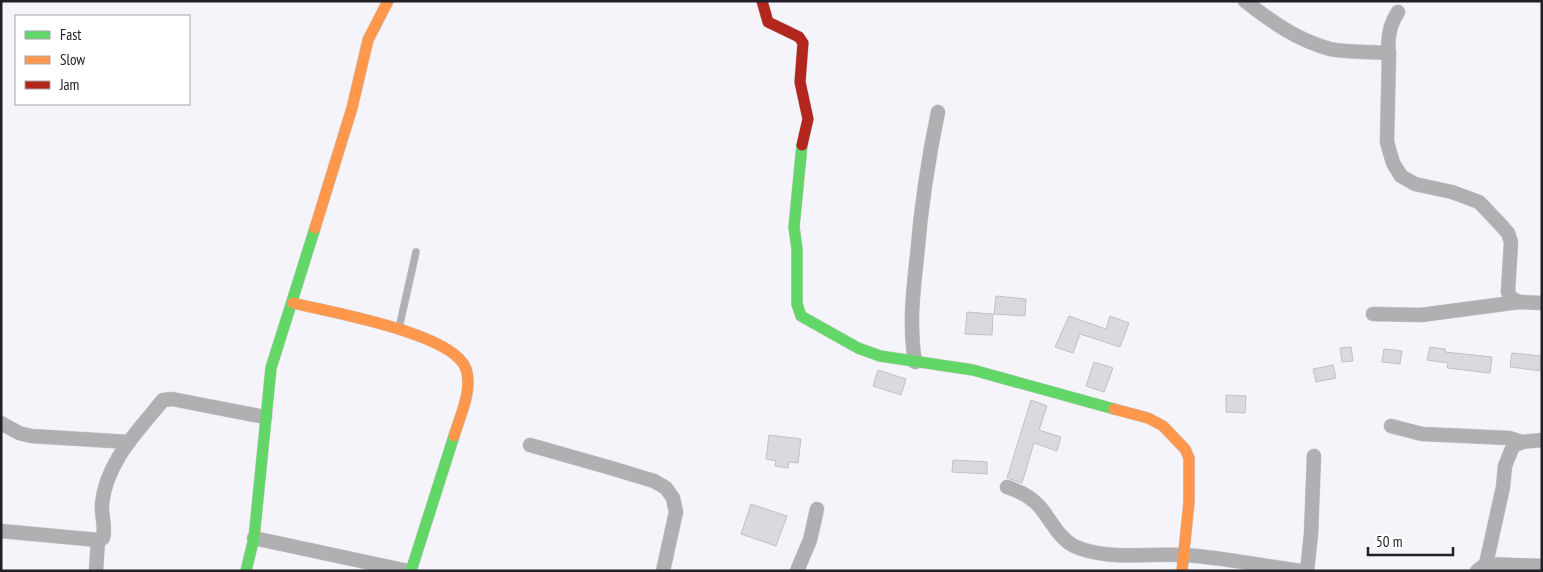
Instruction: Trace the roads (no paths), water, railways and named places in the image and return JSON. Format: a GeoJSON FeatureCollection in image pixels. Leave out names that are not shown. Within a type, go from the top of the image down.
{"type":"FeatureCollection","features":[{"type":"Feature","properties":{"kind":"street"},"geometry":{"type":"LineString","coordinates":[[246,571],[254,538],[271,368],[293,303],[352,108],[368,40],[388,1]]}},
{"type":"Feature","properties":{"kind":"street"},"geometry":{"type":"LineString","coordinates":[[762,1],[768,22],[800,37],[803,43],[800,82],[808,119],[800,154],[794,227],[797,248],[797,304],[801,316],[858,348],[880,356],[973,370],[1148,418],[1163,426],[1185,449],[1189,458],[1189,502],[1182,571]]}},
{"type":"Feature","properties":{"kind":"street"},"geometry":{"type":"LineString","coordinates":[[1245,1],[1279,27],[1310,42],[1332,49],[1389,53]]}},
{"type":"Feature","properties":{"kind":"street"},"geometry":{"type":"LineString","coordinates":[[1398,12],[1392,21],[1387,42],[1389,53],[1387,142],[1393,163],[1401,176],[1415,184],[1452,192],[1479,202],[1499,223],[1508,233],[1511,242],[1508,292],[1511,298],[1519,302]]}},
{"type":"Feature","properties":{"kind":"street"},"geometry":{"type":"LineString","coordinates":[[915,362],[911,332],[913,291],[923,191],[938,112]]}},
{"type":"Feature","properties":{"kind":"street"},"geometry":{"type":"LineString","coordinates":[[1372,314],[1448,313],[1519,302],[1542,303]]}},
{"type":"Feature","properties":{"kind":"street"},"geometry":{"type":"LineString","coordinates":[[254,538],[410,571],[465,400],[468,383],[466,368],[450,349],[399,328],[293,303]]}},
{"type":"Feature","properties":{"kind":"street"},"geometry":{"type":"LineString","coordinates":[[1,532],[98,540],[103,538],[105,532],[102,505],[118,456],[163,400],[172,399],[265,417]]}},
{"type":"Feature","properties":{"kind":"street"},"geometry":{"type":"LineString","coordinates":[[1,423],[19,433],[31,436],[129,442]]}},
{"type":"Feature","properties":{"kind":"street"},"geometry":{"type":"LineString","coordinates":[[1391,426],[1422,434],[1497,437],[1522,442],[1542,440]]}},
{"type":"Feature","properties":{"kind":"street"},"geometry":{"type":"LineString","coordinates":[[1522,442],[1513,446],[1505,466],[1503,488],[1481,568],[1542,566]]}},
{"type":"Feature","properties":{"kind":"street"},"geometry":{"type":"LineString","coordinates":[[530,445],[611,468],[654,482],[666,488],[673,498],[676,512],[663,571]]}},
{"type":"Feature","properties":{"kind":"street"},"geometry":{"type":"LineString","coordinates":[[1307,571],[1312,534],[1314,456]]}},
{"type":"Feature","properties":{"kind":"street"},"geometry":{"type":"LineString","coordinates":[[1007,486],[1026,494],[1039,506],[1058,532],[1072,545],[1091,551],[1113,554],[1184,555],[1301,571]]}},
{"type":"Feature","properties":{"kind":"street"},"geometry":{"type":"LineString","coordinates":[[798,571],[810,540],[817,509]]}},
{"type":"Feature","properties":{"kind":"street"},"geometry":{"type":"LineString","coordinates":[[96,571],[98,540]]}},
{"type":"Feature","properties":{"kind":"lane"},"geometry":{"type":"LineString","coordinates":[[399,328],[416,252]]}}]}
